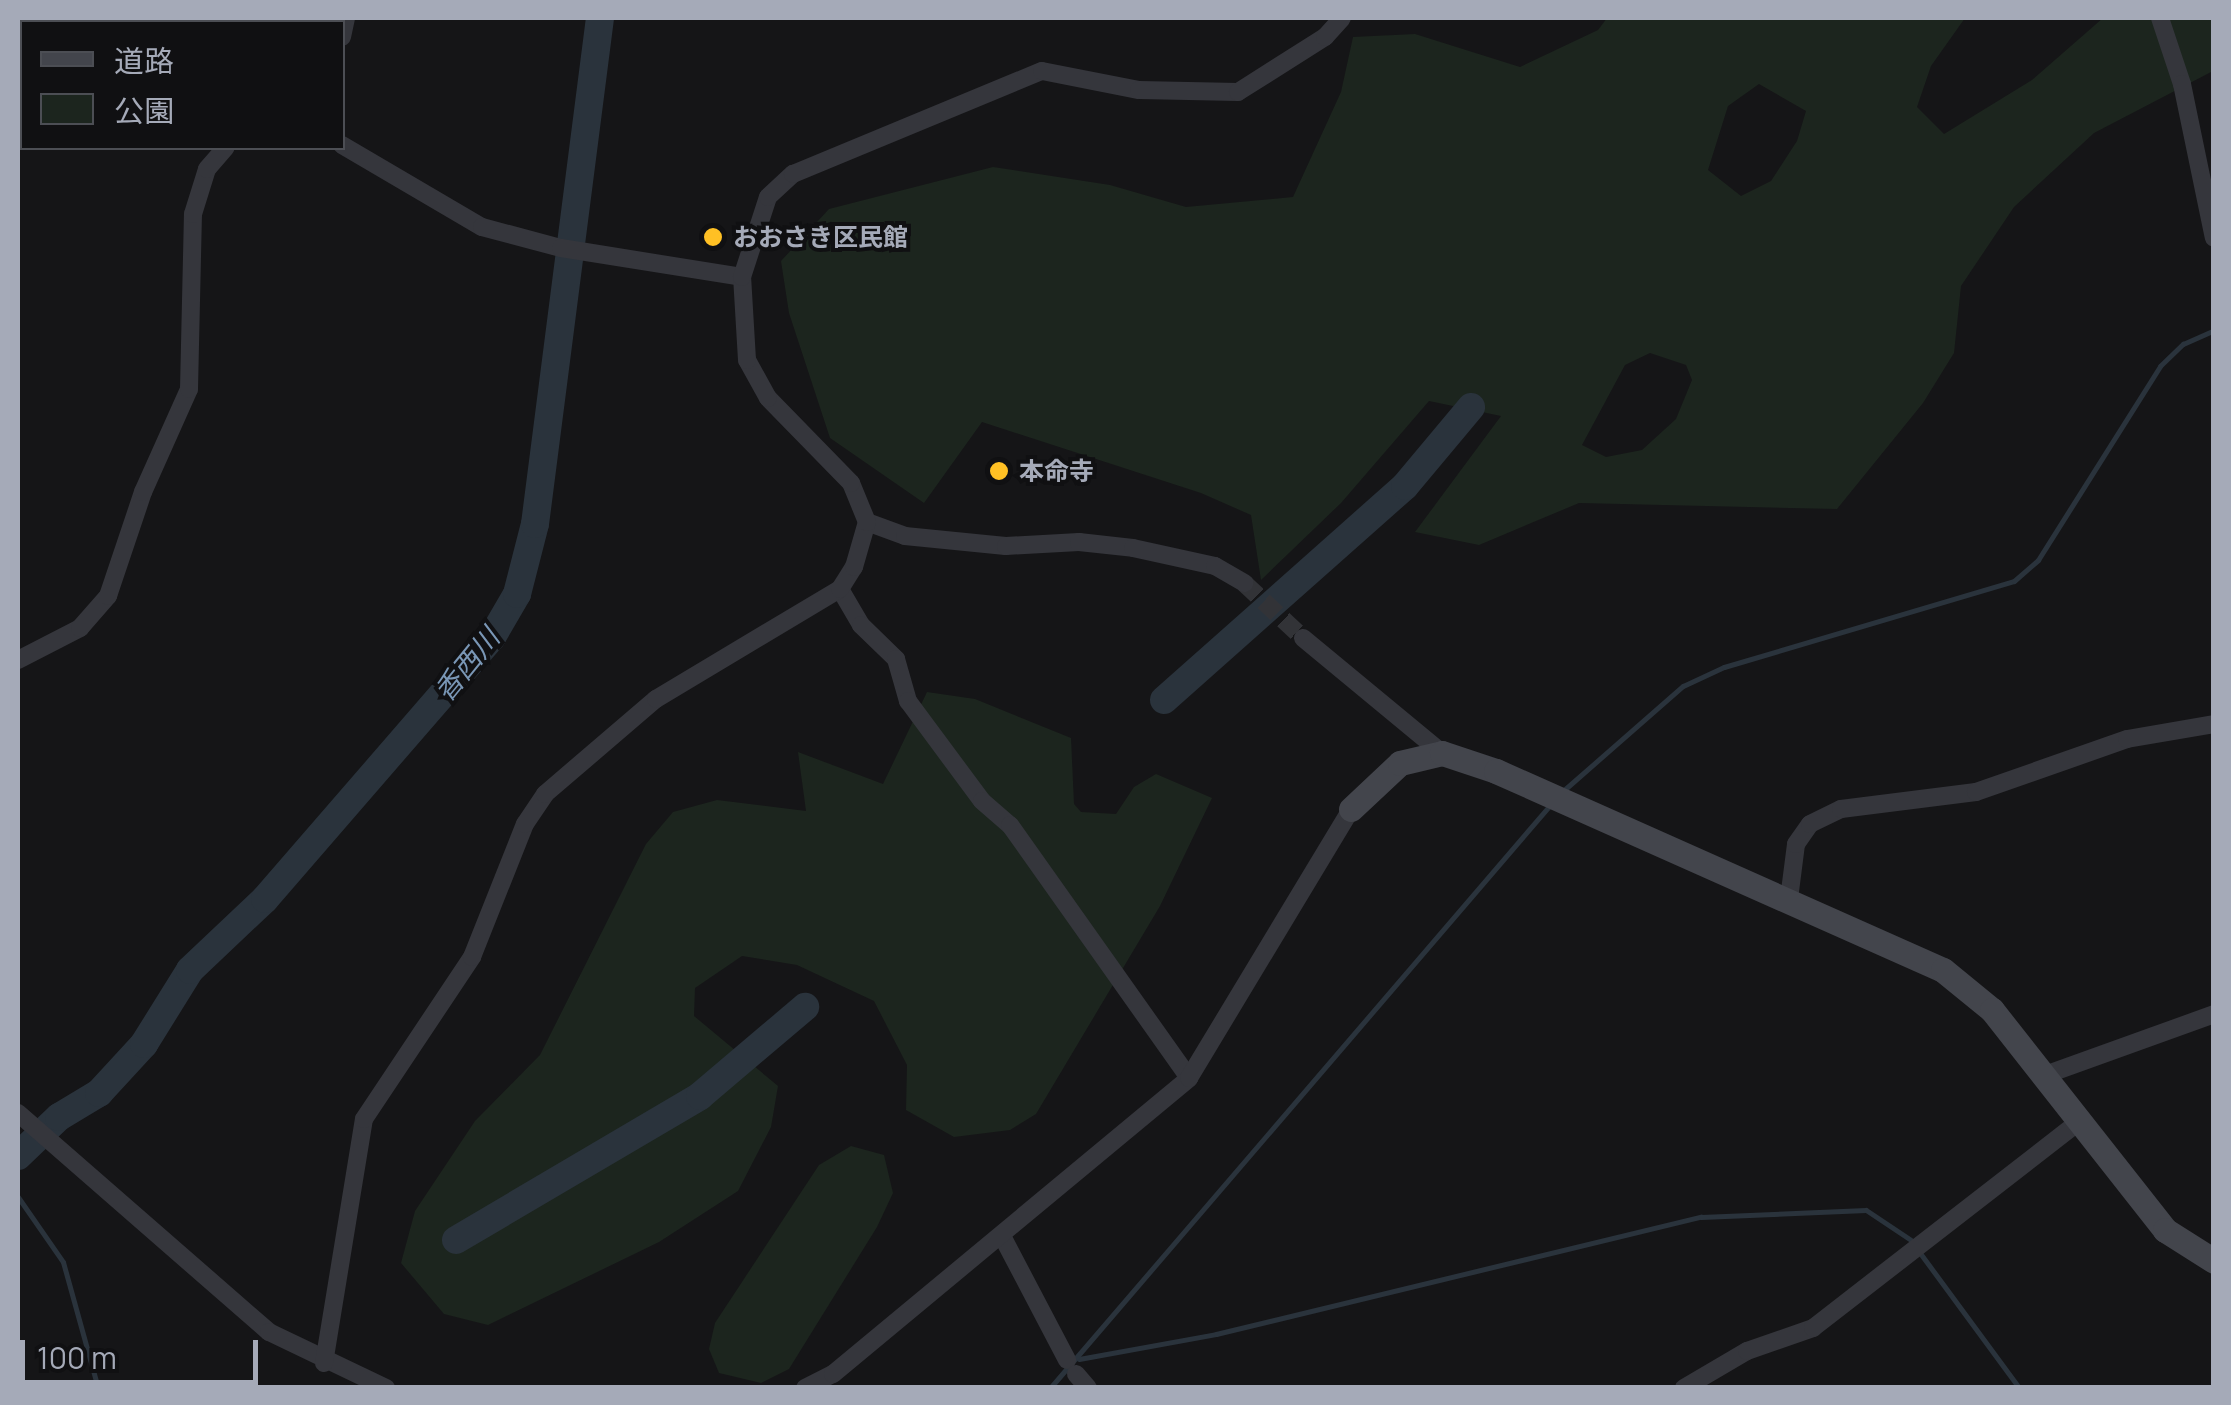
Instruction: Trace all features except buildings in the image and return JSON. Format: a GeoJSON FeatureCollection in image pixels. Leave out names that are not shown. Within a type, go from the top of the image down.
{"type":"FeatureCollection","features":[{"type":"Feature","properties":{"kind":"street"},"geometry":{"type":"LineString","coordinates":[[324,1363],[364,1119],[472,957],[525,824],[545,794],[656,699],[840,589],[868,522],[851,482],[768,398],[747,360],[742,277],[768,197],[793,174],[859,151],[938,110],[1042,70],[1138,90],[1238,92],[1325,38],[1342,18]]}},
{"type":"Feature","properties":{"kind":"street"},"geometry":{"type":"LineString","coordinates":[[2160,18],[2182,84],[2214,238]]}},
{"type":"Feature","properties":{"kind":"street"},"geometry":{"type":"LineString","coordinates":[[345,147],[482,226],[561,248],[742,277]]}},
{"type":"Feature","properties":{"kind":"street"},"geometry":{"type":"LineString","coordinates":[[18,660],[80,628],[108,596],[143,492],[188,390],[194,214],[207,168],[223,150]]}},
{"type":"Feature","properties":{"kind":"street"},"geometry":{"type":"LineString","coordinates":[[868,522],[905,536],[1006,546],[1078,542],[1133,548],[1215,566],[1244,583]]}},
{"type":"Feature","properties":{"kind":"street"},"geometry":{"type":"LineString","coordinates":[[840,589],[860,624],[896,660],[908,700],[982,801],[1010,825],[1189,1078]]}},
{"type":"Feature","properties":{"kind":"street"},"geometry":{"type":"LineString","coordinates":[[1303,638],[1442,753],[1789,899],[1943,970],[1992,1010],[2164,1230],[2214,1261]]}},
{"type":"Feature","properties":{"kind":"street"},"geometry":{"type":"LineString","coordinates":[[1789,899],[1796,844],[1810,824],[1841,810],[1976,792],[2128,738],[2214,724]]}},
{"type":"Feature","properties":{"kind":"street"},"geometry":{"type":"LineString","coordinates":[[805,1388],[833,1374],[1189,1078],[1352,809],[1400,763],[1442,753]]}},
{"type":"Feature","properties":{"kind":"street"},"geometry":{"type":"LineString","coordinates":[[2045,1075],[2214,1014]]}},
{"type":"Feature","properties":{"kind":"street"},"geometry":{"type":"LineString","coordinates":[[24,1119],[269,1332],[324,1363],[386,1388]]}},
{"type":"Feature","properties":{"kind":"street"},"geometry":{"type":"LineString","coordinates":[[1684,1388],[1747,1351],[1813,1328],[2081,1120]]}},
{"type":"Feature","properties":{"kind":"street"},"geometry":{"type":"LineString","coordinates":[[1002,1236],[1077,1374]]}},
{"type":"Feature","properties":{"kind":"green space"},"geometry":{"type":"Polygon","coordinates":[[[1607,18],[1965,18],[1931,66],[1917,107],[1944,134],[2032,80],[2103,18],[2213,18],[2213,71],[2094,133],[2014,207],[1961,286],[1954,353],[1923,403],[1837,509],[1579,503],[1479,545],[1415,532],[1501,416],[1429,401],[1341,503],[1261,580],[1251,515],[1201,493],[982,422],[924,503],[830,438],[789,313],[781,261],[829,209],[993,167],[1110,185],[1186,207],[1293,197],[1341,92],[1353,37],[1415,34],[1520,67],[1598,30],[1607,18]],[[1759,84],[1728,106],[1708,170],[1741,196],[1771,181],[1797,141],[1806,111],[1759,84]],[[1650,353],[1625,365],[1582,445],[1606,457],[1642,450],[1676,419],[1692,380],[1686,365],[1650,353]]]}},
{"type":"Feature","properties":{"kind":"green space"},"geometry":{"type":"Polygon","coordinates":[[[927,692],[975,699],[1071,738],[1074,804],[1081,812],[1116,814],[1134,787],[1156,774],[1212,798],[1160,906],[1036,1114],[1010,1130],[954,1137],[906,1110],[907,1065],[874,1001],[797,965],[742,956],[695,988],[694,1016],[778,1086],[771,1127],[738,1191],[659,1242],[488,1325],[444,1314],[401,1263],[415,1211],[475,1121],[540,1055],[646,844],[673,812],[717,800],[806,811],[798,752],[883,784],[927,692]]]}},
{"type":"Feature","properties":{"kind":"green space"},"geometry":{"type":"Polygon","coordinates":[[[851,1146],[884,1155],[893,1193],[877,1227],[789,1369],[761,1383],[719,1373],[709,1349],[715,1323],[819,1165],[851,1146]]]}},
{"type":"Feature","properties":{"kind":"waterway","name":"香西川"},"geometry":{"type":"LineString","coordinates":[[18,1156],[59,1117],[99,1093],[144,1044],[190,970],[265,899],[492,637],[517,594],[535,524],[600,18]]}},
{"type":"Feature","properties":{"kind":"waterway"},"geometry":{"type":"LineString","coordinates":[[1564,790],[1683,686],[1724,667],[2014,581],[2038,560],[2160,366],[2183,344],[2214,330]]}},
{"type":"Feature","properties":{"kind":"waterway"},"geometry":{"type":"LineString","coordinates":[[1164,700],[1405,486],[1471,407]]}},
{"type":"Feature","properties":{"kind":"waterway"},"geometry":{"type":"LineString","coordinates":[[1050,1388],[1550,805]]}},
{"type":"Feature","properties":{"kind":"waterway"},"geometry":{"type":"LineString","coordinates":[[456,1240],[700,1096],[805,1007]]}},
{"type":"Feature","properties":{"kind":"waterway"},"geometry":{"type":"LineString","coordinates":[[18,1197],[63,1262],[98,1388]]}},
{"type":"Feature","properties":{"kind":"waterway"},"geometry":{"type":"LineString","coordinates":[[1079,1359],[1216,1334],[1701,1217],[1866,1210],[1911,1240]]}},
{"type":"Feature","properties":{"kind":"waterway"},"geometry":{"type":"LineString","coordinates":[[1920,1253],[2019,1388]]}},
{"type":"Feature","properties":{"kind":"tunnel"},"geometry":{"type":"LineString","coordinates":[[1244,583],[1303,638]]}},
{"type":"Feature","properties":{"kind":"place","name":"おおさき区民館"},"geometry":{"type":"Point","coordinates":[713,237]}},
{"type":"Feature","properties":{"kind":"place","name":"本命寺"},"geometry":{"type":"Point","coordinates":[999,471]}}]}
